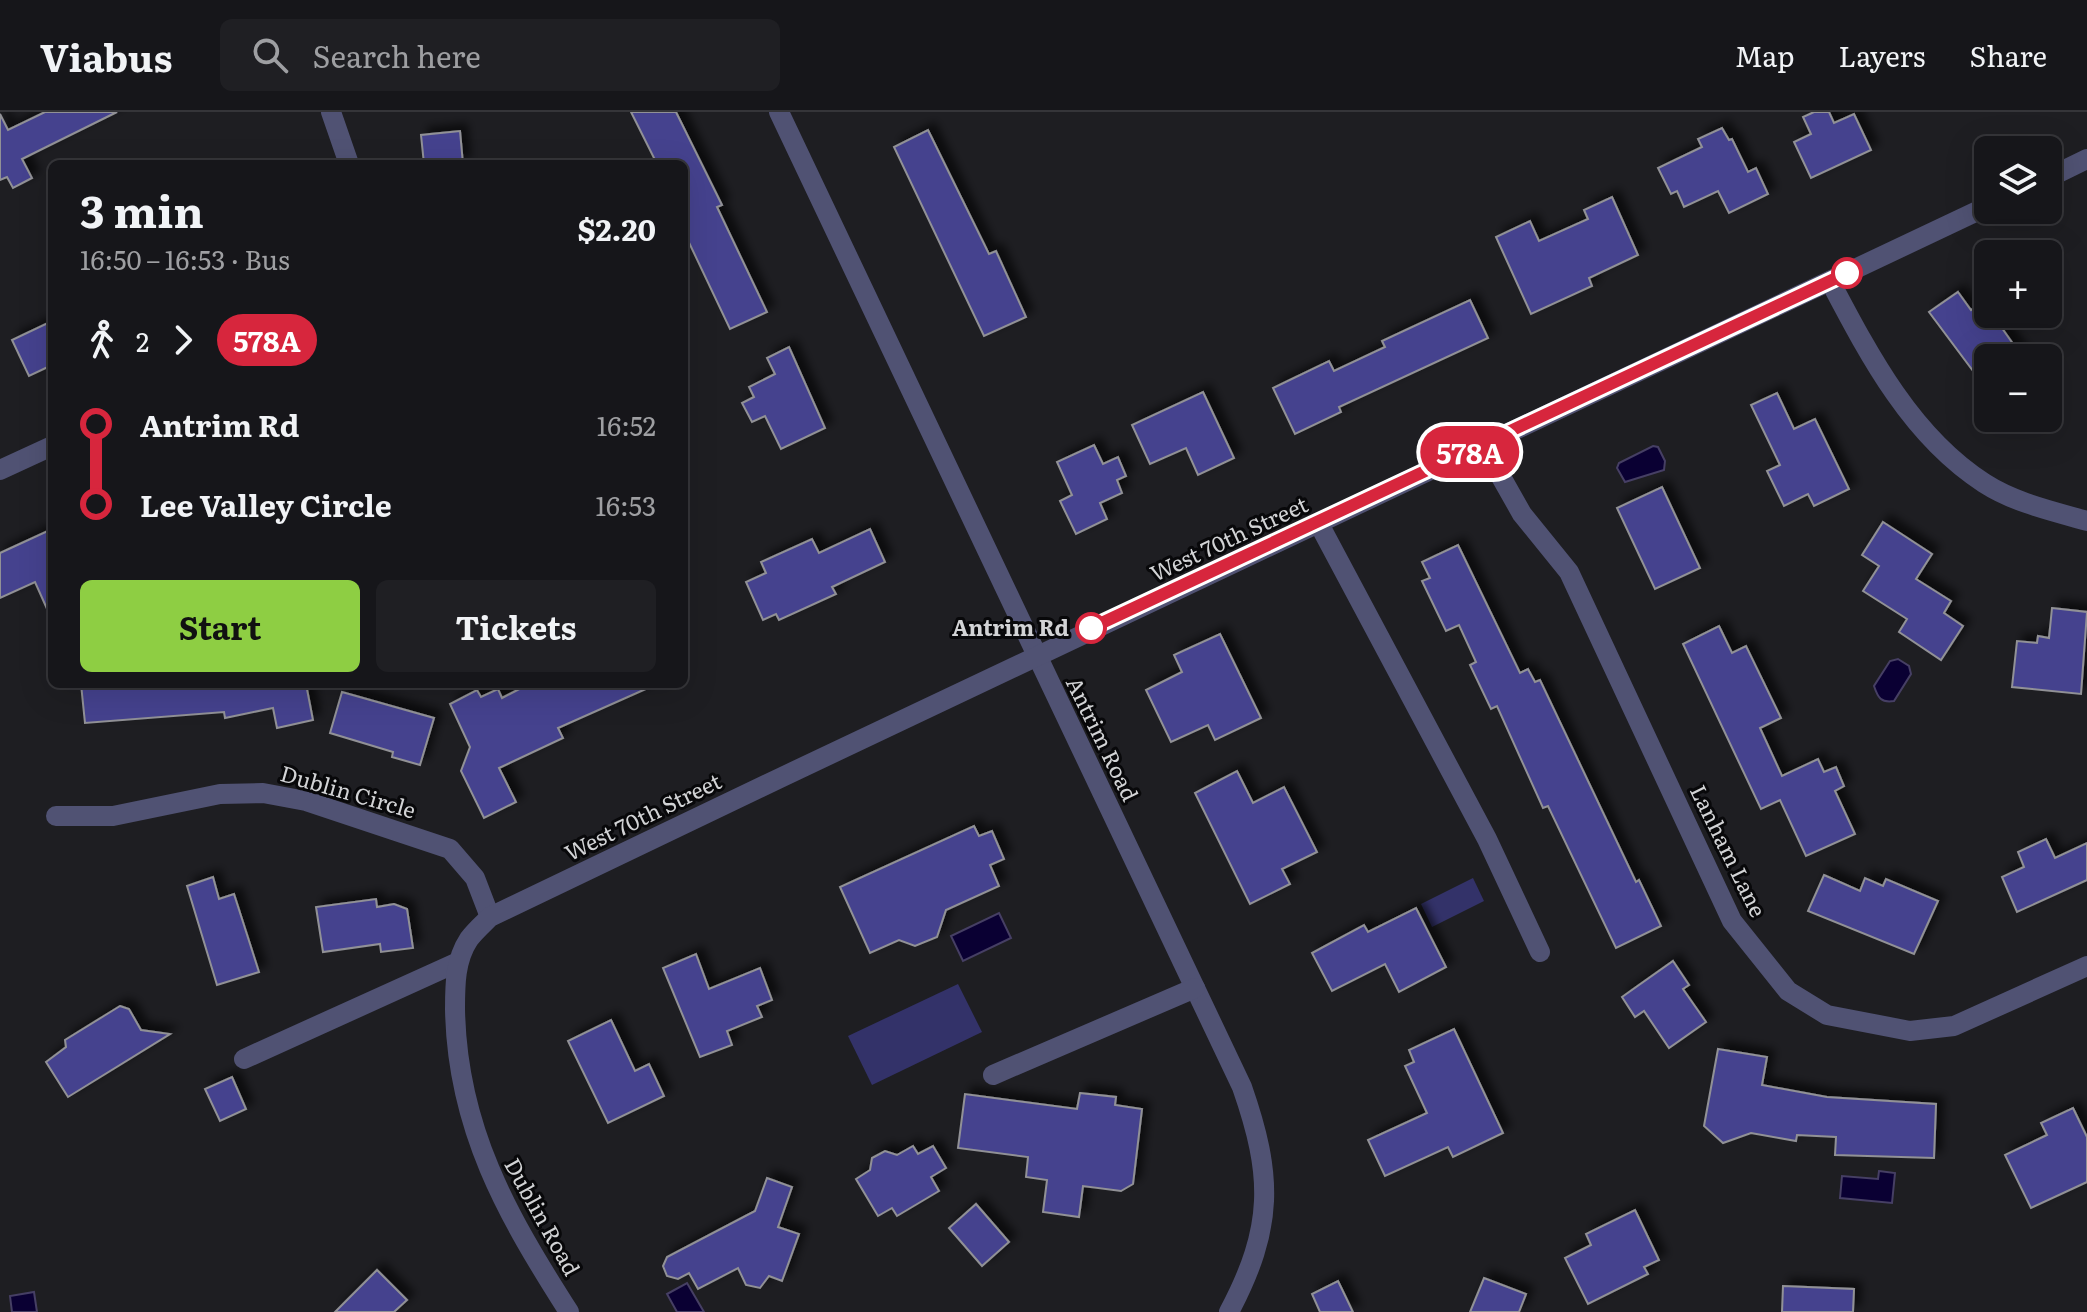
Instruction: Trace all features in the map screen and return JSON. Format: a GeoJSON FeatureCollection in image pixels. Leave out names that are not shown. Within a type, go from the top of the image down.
{"type":"FeatureCollection","features":[{"type":"Feature","properties":{"kind":"street"},"geometry":{"type":"LineString","coordinates":[[331,112],[348,160]]}},
{"type":"Feature","properties":{"kind":"street","name":"Antrim Road"},"geometry":{"type":"LineString","coordinates":[[779,112],[1242,1087],[1257,1131],[1265,1177],[1264,1226],[1250,1273],[1229,1312]]}},
{"type":"Feature","properties":{"kind":"street"},"geometry":{"type":"LineString","coordinates":[[2062,171],[2087,159]]}},
{"type":"Feature","properties":{"kind":"street","name":"West 70th Street"},"geometry":{"type":"LineString","coordinates":[[490,917],[1034,654],[1319,524],[1974,213]]}},
{"type":"Feature","properties":{"kind":"street"},"geometry":{"type":"LineString","coordinates":[[1830,281],[1869,355],[1906,408],[1942,450],[1985,484],[2037,507],[2087,521]]}},
{"type":"Feature","properties":{"kind":"street","name":"Lanham Lane"},"geometry":{"type":"LineString","coordinates":[[1483,445],[1522,514],[1569,572],[1732,921],[1788,991],[1827,1015],[1910,1031],[1954,1026],[2087,966]]}},
{"type":"Feature","properties":{"kind":"street"},"geometry":{"type":"LineString","coordinates":[[0,470],[48,448]]}},
{"type":"Feature","properties":{"kind":"street"},"geometry":{"type":"LineString","coordinates":[[1319,524],[1487,839],[1540,952]]}},
{"type":"Feature","properties":{"kind":"street","name":"Dublin Circle"},"geometry":{"type":"LineString","coordinates":[[56,816],[113,816],[220,794],[263,793],[306,801],[450,849],[475,878],[490,917]]}},
{"type":"Feature","properties":{"kind":"street","name":"Dublin Road"},"geometry":{"type":"LineString","coordinates":[[490,917],[469,939],[458,962],[455,982],[456,1036],[464,1094],[486,1168],[514,1225],[569,1312]]}},
{"type":"Feature","properties":{"kind":"street"},"geometry":{"type":"LineString","coordinates":[[244,1059],[458,962]]}},
{"type":"Feature","properties":{"kind":"street"},"geometry":{"type":"LineString","coordinates":[[993,1075],[1195,988]]}},
{"type":"Feature","properties":{"kind":"shaded area"},"geometry":{"type":"Polygon","coordinates":[[[1653,446],[1658,447],[1665,461],[1664,470],[1625,482],[1617,468],[1619,463],[1653,446]]]}},
{"type":"Feature","properties":{"kind":"shaded area"},"geometry":{"type":"Polygon","coordinates":[[[1898,659],[1909,666],[1911,674],[1894,701],[1883,700],[1874,686],[1890,661],[1898,659]]]}},
{"type":"Feature","properties":{"kind":"shaded area"},"geometry":{"type":"Polygon","coordinates":[[[1473,878],[1484,901],[1432,927],[1421,904],[1473,878]]]}},
{"type":"Feature","properties":{"kind":"shaded area"},"geometry":{"type":"Polygon","coordinates":[[[999,913],[1011,938],[963,961],[951,936],[999,913]]]}},
{"type":"Feature","properties":{"kind":"shaded area"},"geometry":{"type":"Polygon","coordinates":[[[958,984],[982,1032],[872,1085],[848,1036],[958,984]]]}},
{"type":"Feature","properties":{"kind":"shaded area"},"geometry":{"type":"Polygon","coordinates":[[[1879,1171],[1895,1173],[1892,1203],[1840,1198],[1842,1176],[1878,1179],[1879,1171]]]}},
{"type":"Feature","properties":{"kind":"shaded area"},"geometry":{"type":"Polygon","coordinates":[[[687,1283],[704,1312],[677,1312],[667,1294],[687,1283]]]}},
{"type":"Feature","properties":{"kind":"shaded area"},"geometry":{"type":"Polygon","coordinates":[[[34,1292],[37,1312],[12,1312],[10,1296],[34,1292]]]}},
{"type":"Feature","properties":{"kind":"building"},"geometry":{"type":"Polygon","coordinates":[[[45,112],[117,112],[22,159],[32,178],[13,188],[7,177],[0,180],[0,114],[8,130],[45,112]]]}},
{"type":"Feature","properties":{"kind":"building"},"geometry":{"type":"Polygon","coordinates":[[[631,112],[676,112],[722,205],[717,207],[767,312],[730,329],[688,240],[688,160],[655,160],[631,112]]]}},
{"type":"Feature","properties":{"kind":"building"},"geometry":{"type":"Polygon","coordinates":[[[1814,112],[1829,112],[1834,123],[1854,114],[1871,150],[1811,178],[1794,142],[1811,134],[1803,117],[1814,112]]]}},
{"type":"Feature","properties":{"kind":"building"},"geometry":{"type":"Polygon","coordinates":[[[1722,128],[1729,140],[1732,139],[1748,172],[1756,168],[1768,194],[1729,213],[1718,191],[1684,207],[1677,191],[1671,194],[1658,168],[1702,147],[1698,139],[1722,128]]]}},
{"type":"Feature","properties":{"kind":"building"},"geometry":{"type":"Polygon","coordinates":[[[928,130],[989,254],[996,251],[1026,317],[984,336],[894,147],[928,130]]]}},
{"type":"Feature","properties":{"kind":"building"},"geometry":{"type":"Polygon","coordinates":[[[460,131],[463,160],[424,160],[421,135],[460,131]]]}},
{"type":"Feature","properties":{"kind":"building"},"geometry":{"type":"Polygon","coordinates":[[[1612,197],[1638,255],[1589,278],[1592,286],[1531,314],[1496,237],[1530,221],[1539,241],[1588,219],[1584,210],[1612,197]]]}},
{"type":"Feature","properties":{"kind":"building"},"geometry":{"type":"Polygon","coordinates":[[[1958,292],[1971,310],[1974,308],[1974,328],[2002,328],[2013,344],[1974,344],[1974,372],[1929,312],[1958,292]]]}},
{"type":"Feature","properties":{"kind":"building"},"geometry":{"type":"Polygon","coordinates":[[[1470,300],[1488,338],[1339,407],[1341,412],[1295,434],[1273,388],[1329,361],[1334,371],[1385,347],[1382,341],[1470,300]]]}},
{"type":"Feature","properties":{"kind":"building"},"geometry":{"type":"Polygon","coordinates":[[[48,323],[48,367],[29,376],[12,340],[48,323]]]}},
{"type":"Feature","properties":{"kind":"building"},"geometry":{"type":"Polygon","coordinates":[[[789,347],[825,428],[781,449],[765,416],[752,422],[742,403],[754,397],[749,387],[775,374],[767,358],[789,347]]]}},
{"type":"Feature","properties":{"kind":"building"},"geometry":{"type":"Polygon","coordinates":[[[1203,392],[1234,458],[1198,475],[1186,448],[1150,464],[1132,425],[1203,392]]]}},
{"type":"Feature","properties":{"kind":"building"},"geometry":{"type":"Polygon","coordinates":[[[1777,393],[1794,429],[1815,419],[1849,489],[1814,506],[1808,494],[1784,506],[1767,471],[1780,465],[1751,405],[1777,393]]]}},
{"type":"Feature","properties":{"kind":"building"},"geometry":{"type":"Polygon","coordinates":[[[1094,445],[1103,464],[1118,457],[1126,476],[1117,480],[1122,493],[1100,503],[1107,519],[1076,534],[1060,501],[1072,495],[1057,462],[1094,445]]]}},
{"type":"Feature","properties":{"kind":"building"},"geometry":{"type":"Polygon","coordinates":[[[1662,487],[1700,568],[1655,589],[1617,508],[1662,487]]]}},
{"type":"Feature","properties":{"kind":"building"},"geometry":{"type":"Polygon","coordinates":[[[1883,522],[1932,554],[1916,579],[1951,601],[1944,613],[1963,626],[1941,660],[1899,632],[1907,619],[1863,591],[1879,566],[1862,555],[1883,522]]]}},
{"type":"Feature","properties":{"kind":"building"},"geometry":{"type":"Polygon","coordinates":[[[870,529],[885,562],[832,587],[836,594],[779,620],[776,614],[763,620],[746,582],[766,573],[761,562],[812,539],[819,553],[870,529]]]}},
{"type":"Feature","properties":{"kind":"building"},"geometry":{"type":"Polygon","coordinates":[[[48,531],[48,611],[35,582],[0,598],[0,553],[48,531]]]}},
{"type":"Feature","properties":{"kind":"building"},"geometry":{"type":"Polygon","coordinates":[[[1458,545],[1520,673],[1528,669],[1535,682],[1540,680],[1636,882],[1639,880],[1661,926],[1616,948],[1548,806],[1543,808],[1497,706],[1491,709],[1470,665],[1476,662],[1459,625],[1446,631],[1422,581],[1430,578],[1422,562],[1458,545]]]}},
{"type":"Feature","properties":{"kind":"building"},"geometry":{"type":"Polygon","coordinates":[[[2052,608],[2087,612],[2081,694],[2012,687],[2017,641],[2037,643],[2038,636],[2049,638],[2052,608]]]}},
{"type":"Feature","properties":{"kind":"building"},"geometry":{"type":"Polygon","coordinates":[[[1719,626],[1732,653],[1746,646],[1781,718],[1760,728],[1782,776],[1818,759],[1824,772],[1836,767],[1844,786],[1835,791],[1855,834],[1806,856],[1780,800],[1761,809],[1683,644],[1719,626]]]}},
{"type":"Feature","properties":{"kind":"building"},"geometry":{"type":"Polygon","coordinates":[[[1220,634],[1261,718],[1215,740],[1208,725],[1171,742],[1146,690],[1182,672],[1174,655],[1220,634]]]}},
{"type":"Feature","properties":{"kind":"building"},"geometry":{"type":"Polygon","coordinates":[[[81,688],[307,688],[313,720],[277,728],[273,708],[225,718],[224,712],[85,723],[81,688]]]}},
{"type":"Feature","properties":{"kind":"building"},"geometry":{"type":"Polygon","coordinates":[[[521,688],[648,688],[558,728],[563,738],[499,768],[516,802],[484,818],[461,771],[470,747],[450,704],[477,690],[481,697],[498,689],[502,698],[521,688]]]}},
{"type":"Feature","properties":{"kind":"building"},"geometry":{"type":"Polygon","coordinates":[[[342,692],[434,718],[420,765],[392,757],[393,752],[330,733],[342,692]]]}},
{"type":"Feature","properties":{"kind":"building"},"geometry":{"type":"Polygon","coordinates":[[[1237,771],[1253,803],[1284,787],[1317,852],[1282,869],[1290,884],[1250,904],[1195,793],[1237,771]]]}},
{"type":"Feature","properties":{"kind":"building"},"geometry":{"type":"Polygon","coordinates":[[[974,826],[979,836],[992,831],[1004,859],[990,865],[999,886],[946,910],[937,937],[915,946],[899,940],[870,953],[840,887],[974,826]]]}},
{"type":"Feature","properties":{"kind":"building"},"geometry":{"type":"Polygon","coordinates":[[[2046,839],[2055,858],[2087,843],[2087,880],[2017,912],[2002,877],[2024,867],[2018,852],[2046,839]]]}},
{"type":"Feature","properties":{"kind":"building"},"geometry":{"type":"Polygon","coordinates":[[[1824,875],[1860,891],[1865,878],[1883,886],[1886,879],[1938,901],[1914,954],[1808,911],[1824,875]]]}},
{"type":"Feature","properties":{"kind":"building"},"geometry":{"type":"Polygon","coordinates":[[[213,877],[219,899],[234,894],[259,972],[217,985],[187,886],[213,877]]]}},
{"type":"Feature","properties":{"kind":"building"},"geometry":{"type":"Polygon","coordinates":[[[376,899],[377,907],[394,904],[407,909],[413,948],[381,952],[380,944],[323,952],[316,907],[376,899]]]}},
{"type":"Feature","properties":{"kind":"building"},"geometry":{"type":"Polygon","coordinates":[[[1416,908],[1446,967],[1399,992],[1385,964],[1332,991],[1312,953],[1364,925],[1368,932],[1416,908]]]}},
{"type":"Feature","properties":{"kind":"building"},"geometry":{"type":"Polygon","coordinates":[[[696,954],[709,989],[760,968],[772,1000],[757,1006],[762,1017],[727,1031],[732,1045],[700,1057],[663,968],[696,954]]]}},
{"type":"Feature","properties":{"kind":"building"},"geometry":{"type":"Polygon","coordinates":[[[1673,961],[1689,985],[1683,989],[1706,1022],[1669,1048],[1644,1011],[1635,1017],[1622,997],[1673,961]]]}},
{"type":"Feature","properties":{"kind":"building"},"geometry":{"type":"Polygon","coordinates":[[[120,1006],[129,1009],[141,1030],[170,1034],[68,1097],[46,1062],[66,1047],[65,1040],[120,1006]]]}},
{"type":"Feature","properties":{"kind":"building"},"geometry":{"type":"Polygon","coordinates":[[[611,1020],[635,1071],[649,1064],[664,1096],[608,1123],[568,1041],[611,1020]]]}},
{"type":"Feature","properties":{"kind":"building"},"geometry":{"type":"Polygon","coordinates":[[[1454,1029],[1503,1133],[1453,1157],[1448,1147],[1385,1176],[1368,1140],[1427,1113],[1405,1066],[1414,1062],[1409,1050],[1454,1029]]]}},
{"type":"Feature","properties":{"kind":"building"},"geometry":{"type":"Polygon","coordinates":[[[1718,1049],[1767,1057],[1762,1085],[1827,1097],[1936,1104],[1934,1158],[1835,1155],[1836,1137],[1797,1135],[1796,1141],[1751,1133],[1723,1143],[1704,1126],[1718,1049]]]}},
{"type":"Feature","properties":{"kind":"building"},"geometry":{"type":"Polygon","coordinates":[[[232,1077],[246,1109],[220,1121],[205,1089],[232,1077]]]}},
{"type":"Feature","properties":{"kind":"building"},"geometry":{"type":"Polygon","coordinates":[[[1080,1093],[1116,1097],[1115,1105],[1142,1109],[1133,1184],[1121,1191],[1083,1186],[1079,1217],[1043,1212],[1047,1180],[1026,1177],[1028,1157],[958,1148],[965,1094],[1077,1109],[1080,1093]]]}},
{"type":"Feature","properties":{"kind":"building"},"geometry":{"type":"Polygon","coordinates":[[[2073,1108],[2087,1137],[2087,1182],[2031,1208],[2005,1155],[2047,1135],[2041,1123],[2073,1108]]]}},
{"type":"Feature","properties":{"kind":"building"},"geometry":{"type":"Polygon","coordinates":[[[913,1146],[918,1154],[933,1146],[946,1168],[931,1177],[939,1191],[897,1216],[892,1208],[878,1216],[856,1179],[870,1170],[872,1158],[885,1151],[897,1155],[913,1146]]]}},
{"type":"Feature","properties":{"kind":"building"},"geometry":{"type":"Polygon","coordinates":[[[767,1178],[792,1187],[778,1227],[799,1234],[782,1281],[769,1276],[760,1288],[746,1285],[738,1268],[698,1289],[689,1273],[678,1279],[667,1276],[663,1266],[667,1257],[755,1211],[767,1178]]]}},
{"type":"Feature","properties":{"kind":"building"},"geometry":{"type":"Polygon","coordinates":[[[976,1204],[1009,1242],[982,1266],[949,1228],[976,1204]]]}},
{"type":"Feature","properties":{"kind":"building"},"geometry":{"type":"Polygon","coordinates":[[[1635,1210],[1659,1260],[1644,1267],[1648,1274],[1588,1304],[1565,1258],[1591,1245],[1586,1234],[1635,1210]]]}},
{"type":"Feature","properties":{"kind":"building"},"geometry":{"type":"Polygon","coordinates":[[[377,1270],[407,1300],[394,1312],[335,1312],[377,1270]]]}},
{"type":"Feature","properties":{"kind":"building"},"geometry":{"type":"Polygon","coordinates":[[[1484,1278],[1526,1294],[1519,1312],[1470,1312],[1484,1278]]]}},
{"type":"Feature","properties":{"kind":"building"},"geometry":{"type":"Polygon","coordinates":[[[1338,1281],[1353,1312],[1320,1312],[1312,1294],[1338,1281]]]}},
{"type":"Feature","properties":{"kind":"building"},"geometry":{"type":"Polygon","coordinates":[[[1783,1286],[1854,1289],[1853,1312],[1782,1312],[1783,1286]]]}},
{"type":"Feature","properties":{"kind":"bus line","name":"578A"},"geometry":{"type":"LineString","coordinates":[[1091,628],[1319,524],[1847,273]]}},
{"type":"Feature","properties":{"kind":"place","name":"Antrim Rd"},"geometry":{"type":"Point","coordinates":[1091,628]}}]}
